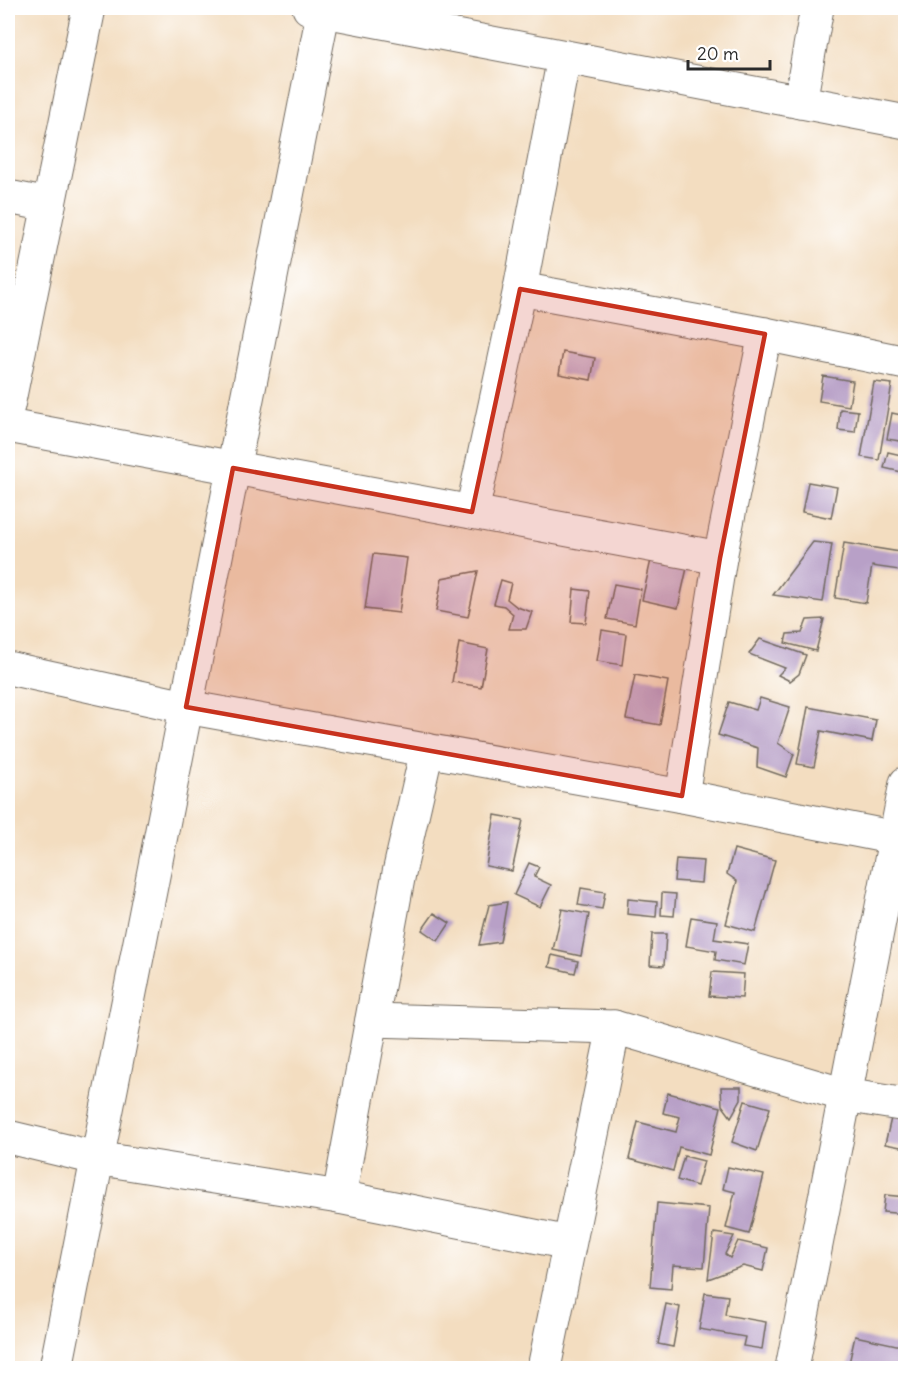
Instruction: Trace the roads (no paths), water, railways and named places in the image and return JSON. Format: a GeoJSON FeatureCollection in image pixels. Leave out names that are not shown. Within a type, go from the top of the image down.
{"type":"FeatureCollection","features":[{"type":"Feature","properties":{"kind":"street"},"geometry":{"type":"LineString","coordinates":[[8,406],[89,8]]}},
{"type":"Feature","properties":{"kind":"street"},"geometry":{"type":"LineString","coordinates":[[56,1368],[233,468],[319,8],[906,122]]}},
{"type":"Feature","properties":{"kind":"street"},"geometry":{"type":"LineString","coordinates":[[800,102],[817,8]]}},
{"type":"Feature","properties":{"kind":"street"},"geometry":{"type":"LineString","coordinates":[[472,512],[520,289],[564,57]]}},
{"type":"Feature","properties":{"kind":"street"},"geometry":{"type":"LineString","coordinates":[[8,197],[49,205]]}},
{"type":"Feature","properties":{"kind":"street"},"geometry":{"type":"LineString","coordinates":[[520,289],[765,334],[906,363]]}},
{"type":"Feature","properties":{"kind":"street"},"geometry":{"type":"LineString","coordinates":[[682,796],[720,558],[765,334]]}},
{"type":"Feature","properties":{"kind":"street"},"geometry":{"type":"LineString","coordinates":[[8,426],[720,558]]}},
{"type":"Feature","properties":{"kind":"street"},"geometry":{"type":"LineString","coordinates":[[8,668],[186,708],[682,796],[900,839]]}},
{"type":"Feature","properties":{"kind":"street"},"geometry":{"type":"LineString","coordinates":[[339,1197],[399,873],[427,750]]}},
{"type":"Feature","properties":{"kind":"street"},"geometry":{"type":"LineString","coordinates":[[792,1368],[844,1095],[900,839],[906,783]]}},
{"type":"Feature","properties":{"kind":"street"},"geometry":{"type":"LineString","coordinates":[[372,1020],[614,1027],[844,1095],[906,1105]]}},
{"type":"Feature","properties":{"kind":"street"},"geometry":{"type":"LineString","coordinates":[[544,1368],[614,1027]]}},
{"type":"Feature","properties":{"kind":"street"},"geometry":{"type":"LineString","coordinates":[[8,1137],[96,1158],[339,1197],[569,1243]]}}]}
